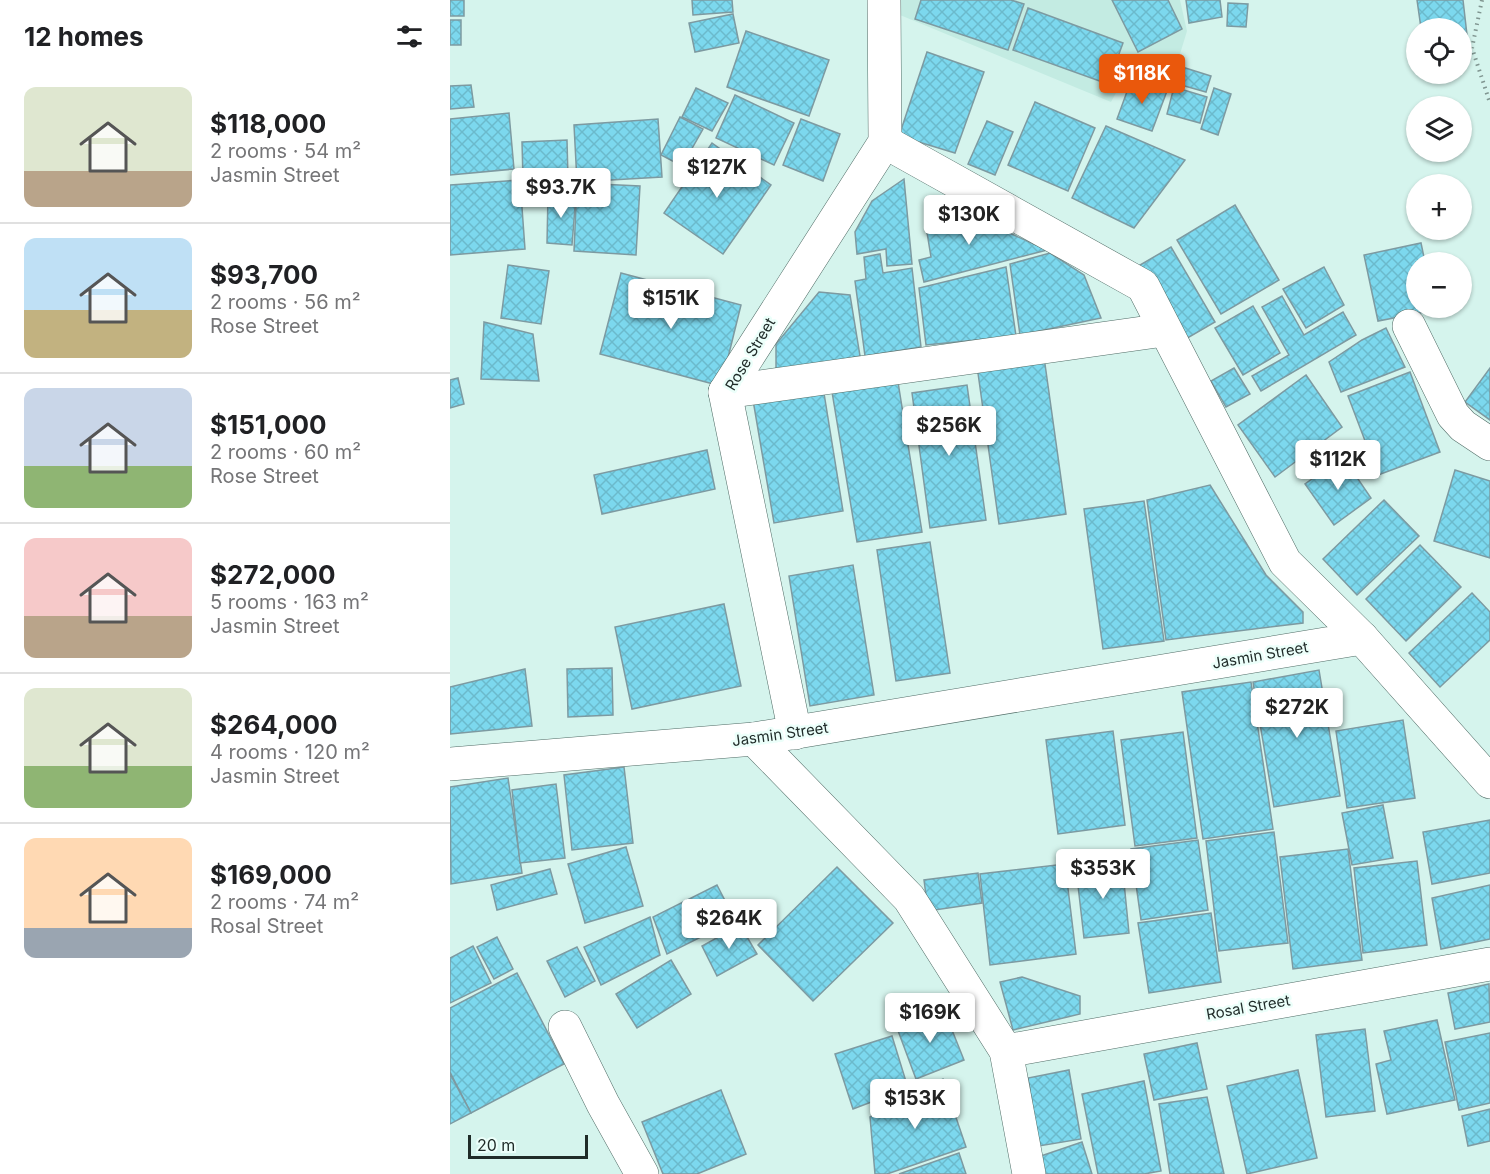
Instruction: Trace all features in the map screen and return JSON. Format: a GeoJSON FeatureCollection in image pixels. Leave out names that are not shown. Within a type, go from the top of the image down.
{"type":"FeatureCollection","features":[{"type":"Feature","properties":{"kind":"street"},"geometry":{"type":"LineString","coordinates":[[884,0],[885,142],[1143,286],[1285,562],[1362,638],[1490,782]]}},
{"type":"Feature","properties":{"kind":"street","name":"Rose Street"},"geometry":{"type":"LineString","coordinates":[[795,734],[724,393],[885,142]]}},
{"type":"Feature","properties":{"kind":"street"},"geometry":{"type":"LineString","coordinates":[[1409,326],[1453,415],[1463,426],[1490,444]]}},
{"type":"Feature","properties":{"kind":"street"},"geometry":{"type":"LineString","coordinates":[[724,393],[1164,330]]}},
{"type":"Feature","properties":{"kind":"street","name":"Jasmin Street"},"geometry":{"type":"LineString","coordinates":[[450,764],[795,734],[1362,638]]}},
{"type":"Feature","properties":{"kind":"street"},"geometry":{"type":"LineString","coordinates":[[754,739],[909,898],[1006,1051],[1029,1174]]}},
{"type":"Feature","properties":{"kind":"street","name":"Rosal Street"},"geometry":{"type":"LineString","coordinates":[[1006,1051],[1490,964]]}},
{"type":"Feature","properties":{"kind":"street"},"geometry":{"type":"LineString","coordinates":[[565,1027],[603,1104],[642,1174]]}},
{"type":"Feature","properties":{"kind":"path"},"geometry":{"type":"LineString","coordinates":[[1482,0],[1472,48],[1490,103]]}},
{"type":"Feature","properties":{"kind":"shaded area"},"geometry":{"type":"Polygon","coordinates":[[[899,0],[1180,0],[1187,31],[1173,77],[1128,71],[1111,102],[900,15],[899,0]]]}},
{"type":"Feature","properties":{"kind":"building"},"geometry":{"type":"Polygon","coordinates":[[[450,0],[464,0],[464,16],[450,16],[450,0]]]}},
{"type":"Feature","properties":{"kind":"building"},"geometry":{"type":"Polygon","coordinates":[[[692,0],[732,0],[733,12],[693,15],[692,0]]]}},
{"type":"Feature","properties":{"kind":"building"},"geometry":{"type":"Polygon","coordinates":[[[921,0],[1011,0],[1024,4],[1008,50],[915,19],[921,0]]]}},
{"type":"Feature","properties":{"kind":"building"},"geometry":{"type":"Polygon","coordinates":[[[1112,0],[1168,0],[1182,29],[1138,52],[1112,0]]]}},
{"type":"Feature","properties":{"kind":"building"},"geometry":{"type":"Polygon","coordinates":[[[1186,0],[1220,0],[1222,17],[1189,23],[1186,0]]]}},
{"type":"Feature","properties":{"kind":"building"},"geometry":{"type":"Polygon","coordinates":[[[1417,0],[1463,0],[1465,18],[1420,18],[1417,0]]]}},
{"type":"Feature","properties":{"kind":"building"},"geometry":{"type":"Polygon","coordinates":[[[1228,3],[1248,4],[1246,27],[1227,26],[1228,3]]]}},
{"type":"Feature","properties":{"kind":"building"},"geometry":{"type":"Polygon","coordinates":[[[1028,8],[1123,43],[1108,84],[1013,50],[1028,8]]]}},
{"type":"Feature","properties":{"kind":"building"},"geometry":{"type":"Polygon","coordinates":[[[733,14],[739,43],[695,52],[689,23],[733,14]]]}},
{"type":"Feature","properties":{"kind":"building"},"geometry":{"type":"Polygon","coordinates":[[[450,20],[461,20],[461,45],[450,45],[450,20]]]}},
{"type":"Feature","properties":{"kind":"building"},"geometry":{"type":"Polygon","coordinates":[[[746,31],[829,60],[809,116],[727,87],[746,31]]]}},
{"type":"Feature","properties":{"kind":"building"},"geometry":{"type":"Polygon","coordinates":[[[927,52],[984,72],[955,153],[899,136],[927,52]]]}},
{"type":"Feature","properties":{"kind":"building"},"geometry":{"type":"Polygon","coordinates":[[[1179,66],[1211,76],[1206,92],[1174,83],[1179,66]]]}},
{"type":"Feature","properties":{"kind":"building"},"geometry":{"type":"Polygon","coordinates":[[[1132,78],[1167,91],[1152,131],[1117,119],[1132,78]]]}},
{"type":"Feature","properties":{"kind":"building"},"geometry":{"type":"Polygon","coordinates":[[[471,85],[474,107],[450,109],[450,86],[471,85]]]}},
{"type":"Feature","properties":{"kind":"building"},"geometry":{"type":"Polygon","coordinates":[[[1174,87],[1207,97],[1200,123],[1167,114],[1174,87]]]}},
{"type":"Feature","properties":{"kind":"building"},"geometry":{"type":"Polygon","coordinates":[[[696,88],[728,103],[712,131],[682,117],[696,88]]]}},
{"type":"Feature","properties":{"kind":"building"},"geometry":{"type":"Polygon","coordinates":[[[1214,88],[1231,94],[1218,135],[1201,129],[1214,88]]]}},
{"type":"Feature","properties":{"kind":"building"},"geometry":{"type":"Polygon","coordinates":[[[735,95],[794,123],[774,165],[716,138],[735,95]]]}},
{"type":"Feature","properties":{"kind":"building"},"geometry":{"type":"Polygon","coordinates":[[[1035,102],[1095,128],[1068,191],[1008,165],[1035,102]]]}},
{"type":"Feature","properties":{"kind":"building"},"geometry":{"type":"Polygon","coordinates":[[[509,113],[514,169],[450,175],[450,119],[509,113]]]}},
{"type":"Feature","properties":{"kind":"building"},"geometry":{"type":"Polygon","coordinates":[[[680,117],[703,129],[682,166],[661,155],[680,117]]]}},
{"type":"Feature","properties":{"kind":"building"},"geometry":{"type":"Polygon","coordinates":[[[658,119],[662,177],[577,182],[574,125],[658,119]]]}},
{"type":"Feature","properties":{"kind":"building"},"geometry":{"type":"Polygon","coordinates":[[[801,119],[840,134],[823,181],[783,165],[801,119]]]}},
{"type":"Feature","properties":{"kind":"building"},"geometry":{"type":"Polygon","coordinates":[[[987,121],[1013,132],[995,175],[968,164],[987,121]]]}},
{"type":"Feature","properties":{"kind":"building"},"geometry":{"type":"Polygon","coordinates":[[[1106,126],[1185,160],[1134,228],[1072,198],[1106,126]]]}},
{"type":"Feature","properties":{"kind":"building"},"geometry":{"type":"Polygon","coordinates":[[[567,140],[568,178],[523,179],[522,142],[567,140]]]}},
{"type":"Feature","properties":{"kind":"building"},"geometry":{"type":"Polygon","coordinates":[[[712,143],[771,185],[723,254],[664,213],[712,143]]]}},
{"type":"Feature","properties":{"kind":"building"},"geometry":{"type":"Polygon","coordinates":[[[904,179],[912,264],[887,266],[886,249],[857,254],[855,232],[872,201],[904,179]]]}},
{"type":"Feature","properties":{"kind":"building"},"geometry":{"type":"Polygon","coordinates":[[[520,180],[525,249],[450,255],[450,185],[520,180]]]}},
{"type":"Feature","properties":{"kind":"building"},"geometry":{"type":"Polygon","coordinates":[[[577,183],[640,186],[636,255],[574,251],[577,183]]]}},
{"type":"Feature","properties":{"kind":"building"},"geometry":{"type":"Polygon","coordinates":[[[548,194],[576,195],[572,245],[547,243],[548,194]]]}},
{"type":"Feature","properties":{"kind":"building"},"geometry":{"type":"Polygon","coordinates":[[[1235,205],[1279,280],[1221,314],[1177,240],[1235,205]]]}},
{"type":"Feature","properties":{"kind":"building"},"geometry":{"type":"Polygon","coordinates":[[[965,213],[1047,250],[924,282],[919,260],[931,257],[925,220],[965,213]]]}},
{"type":"Feature","properties":{"kind":"building"},"geometry":{"type":"Polygon","coordinates":[[[1421,243],[1423,252],[1406,252],[1406,316],[1378,321],[1364,255],[1421,243]]]}},
{"type":"Feature","properties":{"kind":"building"},"geometry":{"type":"Polygon","coordinates":[[[1171,247],[1215,322],[1184,340],[1140,265],[1171,247]]]}},
{"type":"Feature","properties":{"kind":"building"},"geometry":{"type":"Polygon","coordinates":[[[1050,253],[1084,275],[1101,318],[1020,335],[1010,264],[1050,253]]]}},
{"type":"Feature","properties":{"kind":"building"},"geometry":{"type":"Polygon","coordinates":[[[880,254],[883,273],[912,268],[921,347],[865,356],[855,281],[866,279],[864,257],[880,254]]]}},
{"type":"Feature","properties":{"kind":"building"},"geometry":{"type":"Polygon","coordinates":[[[508,265],[549,271],[541,324],[501,318],[508,265]]]}},
{"type":"Feature","properties":{"kind":"building"},"geometry":{"type":"Polygon","coordinates":[[[1006,267],[1016,336],[926,345],[919,288],[1006,267]]]}},
{"type":"Feature","properties":{"kind":"building"},"geometry":{"type":"Polygon","coordinates":[[[1324,267],[1344,305],[1306,328],[1283,289],[1324,267]]]}},
{"type":"Feature","properties":{"kind":"building"},"geometry":{"type":"Polygon","coordinates":[[[621,273],[741,305],[721,386],[600,354],[621,273]]]}},
{"type":"Feature","properties":{"kind":"building"},"geometry":{"type":"Polygon","coordinates":[[[819,292],[850,295],[860,356],[776,373],[776,344],[819,292]]]}},
{"type":"Feature","properties":{"kind":"building"},"geometry":{"type":"Polygon","coordinates":[[[1282,296],[1304,335],[1343,312],[1356,335],[1261,391],[1252,376],[1289,355],[1262,307],[1282,296]]]}},
{"type":"Feature","properties":{"kind":"building"},"geometry":{"type":"Polygon","coordinates":[[[1253,306],[1280,353],[1243,375],[1215,328],[1253,306]]]}},
{"type":"Feature","properties":{"kind":"building"},"geometry":{"type":"Polygon","coordinates":[[[484,322],[533,334],[539,381],[481,379],[484,322]]]}},
{"type":"Feature","properties":{"kind":"building"},"geometry":{"type":"Polygon","coordinates":[[[1386,328],[1405,367],[1341,392],[1329,362],[1362,340],[1386,328]]]}},
{"type":"Feature","properties":{"kind":"building"},"geometry":{"type":"Polygon","coordinates":[[[1044,357],[1066,514],[999,524],[977,366],[1044,357]]]}},
{"type":"Feature","properties":{"kind":"building"},"geometry":{"type":"Polygon","coordinates":[[[1234,368],[1250,394],[1226,407],[1211,381],[1234,368]]]}},
{"type":"Feature","properties":{"kind":"building"},"geometry":{"type":"Polygon","coordinates":[[[1490,368],[1490,420],[1465,402],[1490,368]]]}},
{"type":"Feature","properties":{"kind":"building"},"geometry":{"type":"Polygon","coordinates":[[[1410,372],[1440,452],[1378,475],[1348,396],[1410,372]]]}},
{"type":"Feature","properties":{"kind":"building"},"geometry":{"type":"Polygon","coordinates":[[[1306,375],[1342,427],[1275,477],[1238,425],[1306,375]]]}},
{"type":"Feature","properties":{"kind":"building"},"geometry":{"type":"Polygon","coordinates":[[[458,378],[464,404],[450,408],[450,380],[458,378]]]}},
{"type":"Feature","properties":{"kind":"building"},"geometry":{"type":"Polygon","coordinates":[[[898,382],[922,532],[857,542],[832,392],[898,382]]]}},
{"type":"Feature","properties":{"kind":"building"},"geometry":{"type":"Polygon","coordinates":[[[967,385],[986,520],[930,528],[912,393],[967,385]]]}},
{"type":"Feature","properties":{"kind":"building"},"geometry":{"type":"Polygon","coordinates":[[[823,387],[843,511],[774,523],[753,400],[823,387]]]}},
{"type":"Feature","properties":{"kind":"building"},"geometry":{"type":"Polygon","coordinates":[[[707,450],[715,489],[602,514],[594,475],[707,450]]]}},
{"type":"Feature","properties":{"kind":"building"},"geometry":{"type":"Polygon","coordinates":[[[1343,457],[1371,498],[1334,525],[1305,484],[1343,457]]]}},
{"type":"Feature","properties":{"kind":"building"},"geometry":{"type":"Polygon","coordinates":[[[1455,470],[1490,481],[1490,558],[1434,541],[1455,470]]]}},
{"type":"Feature","properties":{"kind":"building"},"geometry":{"type":"Polygon","coordinates":[[[1210,485],[1266,575],[1303,612],[1303,623],[1166,640],[1147,500],[1210,485]]]}},
{"type":"Feature","properties":{"kind":"building"},"geometry":{"type":"Polygon","coordinates":[[[1384,500],[1419,536],[1357,595],[1323,559],[1384,500]]]}},
{"type":"Feature","properties":{"kind":"building"},"geometry":{"type":"Polygon","coordinates":[[[1144,501],[1164,641],[1103,649],[1084,509],[1144,501]]]}},
{"type":"Feature","properties":{"kind":"building"},"geometry":{"type":"Polygon","coordinates":[[[930,542],[950,673],[896,681],[877,550],[930,542]]]}},
{"type":"Feature","properties":{"kind":"building"},"geometry":{"type":"Polygon","coordinates":[[[1420,545],[1461,587],[1406,641],[1366,599],[1420,545]]]}},
{"type":"Feature","properties":{"kind":"building"},"geometry":{"type":"Polygon","coordinates":[[[853,565],[874,695],[810,706],[789,576],[853,565]]]}},
{"type":"Feature","properties":{"kind":"building"},"geometry":{"type":"Polygon","coordinates":[[[1472,593],[1490,612],[1490,640],[1440,687],[1409,653],[1472,593]]]}},
{"type":"Feature","properties":{"kind":"building"},"geometry":{"type":"Polygon","coordinates":[[[724,604],[741,686],[632,709],[615,627],[724,604]]]}},
{"type":"Feature","properties":{"kind":"building"},"geometry":{"type":"Polygon","coordinates":[[[612,668],[613,715],[568,717],[567,669],[612,668]]]}},
{"type":"Feature","properties":{"kind":"building"},"geometry":{"type":"Polygon","coordinates":[[[525,669],[532,726],[450,734],[450,687],[525,669]]]}},
{"type":"Feature","properties":{"kind":"building"},"geometry":{"type":"Polygon","coordinates":[[[1319,670],[1340,796],[1274,807],[1253,682],[1319,670]]]}},
{"type":"Feature","properties":{"kind":"building"},"geometry":{"type":"Polygon","coordinates":[[[1251,682],[1273,829],[1203,839],[1182,692],[1251,682]]]}},
{"type":"Feature","properties":{"kind":"building"},"geometry":{"type":"Polygon","coordinates":[[[1403,720],[1415,798],[1347,808],[1336,731],[1403,720]]]}},
{"type":"Feature","properties":{"kind":"building"},"geometry":{"type":"Polygon","coordinates":[[[1113,731],[1125,825],[1058,834],[1046,740],[1113,731]]]}},
{"type":"Feature","properties":{"kind":"building"},"geometry":{"type":"Polygon","coordinates":[[[1183,732],[1197,838],[1135,846],[1121,740],[1183,732]]]}},
{"type":"Feature","properties":{"kind":"building"},"geometry":{"type":"Polygon","coordinates":[[[624,767],[633,843],[572,850],[564,775],[624,767]]]}},
{"type":"Feature","properties":{"kind":"building"},"geometry":{"type":"Polygon","coordinates":[[[508,778],[522,873],[451,884],[450,787],[508,778]]]}},
{"type":"Feature","properties":{"kind":"building"},"geometry":{"type":"Polygon","coordinates":[[[556,784],[565,858],[520,863],[512,790],[556,784]]]}},
{"type":"Feature","properties":{"kind":"building"},"geometry":{"type":"Polygon","coordinates":[[[1383,805],[1393,858],[1352,865],[1342,813],[1383,805]]]}},
{"type":"Feature","properties":{"kind":"building"},"geometry":{"type":"Polygon","coordinates":[[[1490,820],[1490,873],[1432,884],[1423,832],[1490,820]]]}},
{"type":"Feature","properties":{"kind":"building"},"geometry":{"type":"Polygon","coordinates":[[[1274,832],[1288,943],[1219,951],[1206,841],[1274,832]]]}},
{"type":"Feature","properties":{"kind":"building"},"geometry":{"type":"Polygon","coordinates":[[[1198,840],[1208,910],[1141,920],[1131,849],[1198,840]]]}},
{"type":"Feature","properties":{"kind":"building"},"geometry":{"type":"Polygon","coordinates":[[[626,847],[643,906],[585,923],[568,864],[626,847]]]}},
{"type":"Feature","properties":{"kind":"building"},"geometry":{"type":"Polygon","coordinates":[[[1348,849],[1362,960],[1293,969],[1280,857],[1348,849]]]}},
{"type":"Feature","properties":{"kind":"building"},"geometry":{"type":"Polygon","coordinates":[[[1417,861],[1427,945],[1363,953],[1354,868],[1417,861]]]}},
{"type":"Feature","properties":{"kind":"building"},"geometry":{"type":"Polygon","coordinates":[[[1122,862],[1129,933],[1084,938],[1076,868],[1122,862]]]}},
{"type":"Feature","properties":{"kind":"building"},"geometry":{"type":"Polygon","coordinates":[[[1065,864],[1076,954],[990,965],[980,874],[1065,864]]]}},
{"type":"Feature","properties":{"kind":"building"},"geometry":{"type":"Polygon","coordinates":[[[837,867],[893,923],[813,1001],[758,945],[837,867]]]}},
{"type":"Feature","properties":{"kind":"building"},"geometry":{"type":"Polygon","coordinates":[[[550,869],[557,894],[497,910],[491,885],[550,869]]]}},
{"type":"Feature","properties":{"kind":"building"},"geometry":{"type":"Polygon","coordinates":[[[978,873],[982,903],[928,911],[924,880],[978,873]]]}},
{"type":"Feature","properties":{"kind":"building"},"geometry":{"type":"Polygon","coordinates":[[[717,885],[735,920],[667,954],[653,917],[717,885]]]}},
{"type":"Feature","properties":{"kind":"building"},"geometry":{"type":"Polygon","coordinates":[[[1490,885],[1490,939],[1441,949],[1432,898],[1490,885]]]}},
{"type":"Feature","properties":{"kind":"building"},"geometry":{"type":"Polygon","coordinates":[[[1211,913],[1221,982],[1149,993],[1138,923],[1211,913]]]}},
{"type":"Feature","properties":{"kind":"building"},"geometry":{"type":"Polygon","coordinates":[[[650,917],[660,955],[601,985],[584,947],[650,917]]]}},
{"type":"Feature","properties":{"kind":"building"},"geometry":{"type":"Polygon","coordinates":[[[740,925],[757,954],[717,976],[702,946],[740,925]]]}},
{"type":"Feature","properties":{"kind":"building"},"geometry":{"type":"Polygon","coordinates":[[[497,937],[513,969],[494,979],[477,947],[497,937]]]}},
{"type":"Feature","properties":{"kind":"building"},"geometry":{"type":"Polygon","coordinates":[[[473,946],[491,983],[450,1003],[450,958],[473,946]]]}},
{"type":"Feature","properties":{"kind":"building"},"geometry":{"type":"Polygon","coordinates":[[[577,947],[595,981],[565,997],[547,961],[577,947]]]}},
{"type":"Feature","properties":{"kind":"building"},"geometry":{"type":"Polygon","coordinates":[[[671,960],[691,994],[637,1028],[616,994],[671,960]]]}},
{"type":"Feature","properties":{"kind":"building"},"geometry":{"type":"Polygon","coordinates":[[[517,973],[564,1064],[471,1113],[450,1072],[450,1008],[517,973]]]}},
{"type":"Feature","properties":{"kind":"building"},"geometry":{"type":"Polygon","coordinates":[[[1022,977],[1080,996],[1080,1014],[1013,1030],[1000,982],[1022,977]]]}},
{"type":"Feature","properties":{"kind":"building"},"geometry":{"type":"Polygon","coordinates":[[[1489,984],[1490,1022],[1455,1029],[1448,993],[1489,984]]]}},
{"type":"Feature","properties":{"kind":"building"},"geometry":{"type":"Polygon","coordinates":[[[944,1010],[964,1060],[916,1079],[897,1028],[944,1010]]]}},
{"type":"Feature","properties":{"kind":"building"},"geometry":{"type":"Polygon","coordinates":[[[1437,1020],[1455,1100],[1387,1114],[1376,1064],[1391,1060],[1384,1031],[1437,1020]]]}},
{"type":"Feature","properties":{"kind":"building"},"geometry":{"type":"Polygon","coordinates":[[[1365,1029],[1375,1111],[1326,1117],[1316,1035],[1365,1029]]]}},
{"type":"Feature","properties":{"kind":"building"},"geometry":{"type":"Polygon","coordinates":[[[1490,1033],[1490,1103],[1459,1110],[1445,1042],[1490,1033]]]}},
{"type":"Feature","properties":{"kind":"building"},"geometry":{"type":"Polygon","coordinates":[[[892,1036],[908,1088],[853,1109],[835,1054],[892,1036]]]}},
{"type":"Feature","properties":{"kind":"building"},"geometry":{"type":"Polygon","coordinates":[[[1197,1043],[1207,1089],[1154,1100],[1144,1054],[1197,1043]]]}},
{"type":"Feature","properties":{"kind":"building"},"geometry":{"type":"Polygon","coordinates":[[[1069,1070],[1081,1139],[1039,1146],[1028,1078],[1069,1070]]]}},
{"type":"Feature","properties":{"kind":"building"},"geometry":{"type":"Polygon","coordinates":[[[1298,1070],[1317,1158],[1247,1174],[1227,1086],[1298,1070]]]}},
{"type":"Feature","properties":{"kind":"building"},"geometry":{"type":"Polygon","coordinates":[[[450,1074],[471,1113],[450,1124],[450,1074]]]}},
{"type":"Feature","properties":{"kind":"building"},"geometry":{"type":"Polygon","coordinates":[[[943,1079],[966,1147],[887,1174],[875,1174],[870,1117],[943,1079]]]}},
{"type":"Feature","properties":{"kind":"building"},"geometry":{"type":"Polygon","coordinates":[[[1144,1081],[1161,1171],[1144,1174],[1098,1174],[1082,1094],[1144,1081]]]}},
{"type":"Feature","properties":{"kind":"building"},"geometry":{"type":"Polygon","coordinates":[[[721,1090],[746,1154],[697,1174],[663,1174],[642,1122],[721,1090]]]}},
{"type":"Feature","properties":{"kind":"building"},"geometry":{"type":"Polygon","coordinates":[[[1207,1097],[1224,1174],[1170,1174],[1159,1104],[1207,1097]]]}},
{"type":"Feature","properties":{"kind":"building"},"geometry":{"type":"Polygon","coordinates":[[[1490,1109],[1490,1141],[1468,1146],[1462,1116],[1490,1109]]]}},
{"type":"Feature","properties":{"kind":"building"},"geometry":{"type":"Polygon","coordinates":[[[1082,1142],[1092,1174],[1040,1174],[1035,1158],[1082,1142]]]}},
{"type":"Feature","properties":{"kind":"building"},"geometry":{"type":"Polygon","coordinates":[[[959,1153],[966,1174],[899,1174],[959,1153]]]}}]}
